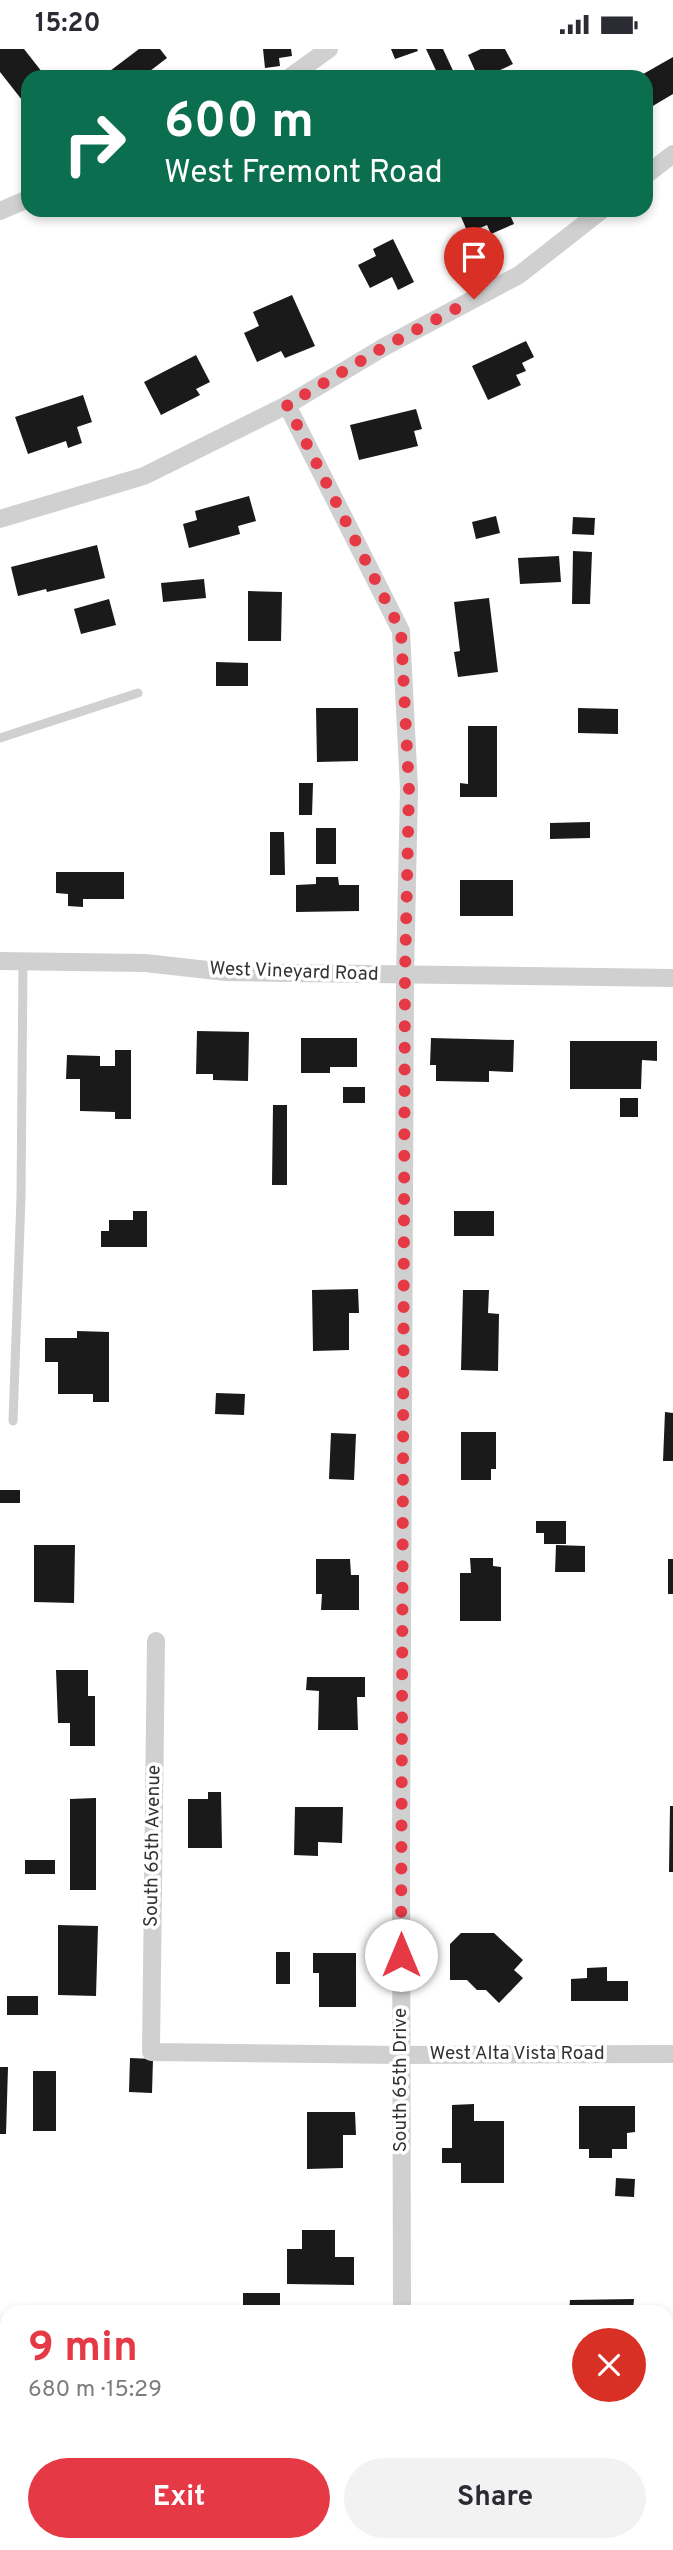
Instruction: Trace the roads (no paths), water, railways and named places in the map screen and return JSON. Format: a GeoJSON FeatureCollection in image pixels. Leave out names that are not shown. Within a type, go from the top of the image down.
{"type":"FeatureCollection","features":[{"type":"Feature","properties":{"kind":"street"},"geometry":{"type":"LineString","coordinates":[[300,70],[329,49]]}},
{"type":"Feature","properties":{"kind":"street"},"geometry":{"type":"LineString","coordinates":[[653,170],[673,154]]}},
{"type":"Feature","properties":{"kind":"street"},"geometry":{"type":"LineString","coordinates":[[0,211],[21,202]]}},
{"type":"Feature","properties":{"kind":"street"},"geometry":{"type":"LineString","coordinates":[[0,519],[144,476],[287,405],[384,347],[519,275],[593,217]]}},
{"type":"Feature","properties":{"kind":"street","name":"South 65th Drive"},"geometry":{"type":"LineString","coordinates":[[287,405],[401,631],[409,789],[405,975],[402,2305]]}},
{"type":"Feature","properties":{"kind":"street","name":"West Vineyard Road"},"geometry":{"type":"LineString","coordinates":[[0,961],[145,964],[226,972],[673,978]]}},
{"type":"Feature","properties":{"kind":"street","name":"South 65th Avenue"},"geometry":{"type":"LineString","coordinates":[[151,2052],[156,1641]]}},
{"type":"Feature","properties":{"kind":"street","name":"West Alta Vista Road"},"geometry":{"type":"LineString","coordinates":[[151,2052],[673,2054]]}},
{"type":"Feature","properties":{"kind":"lane"},"geometry":{"type":"LineString","coordinates":[[0,738],[138,693]]}},
{"type":"Feature","properties":{"kind":"lane"},"geometry":{"type":"LineString","coordinates":[[13,1421],[21,1198],[23,962]]}}]}
